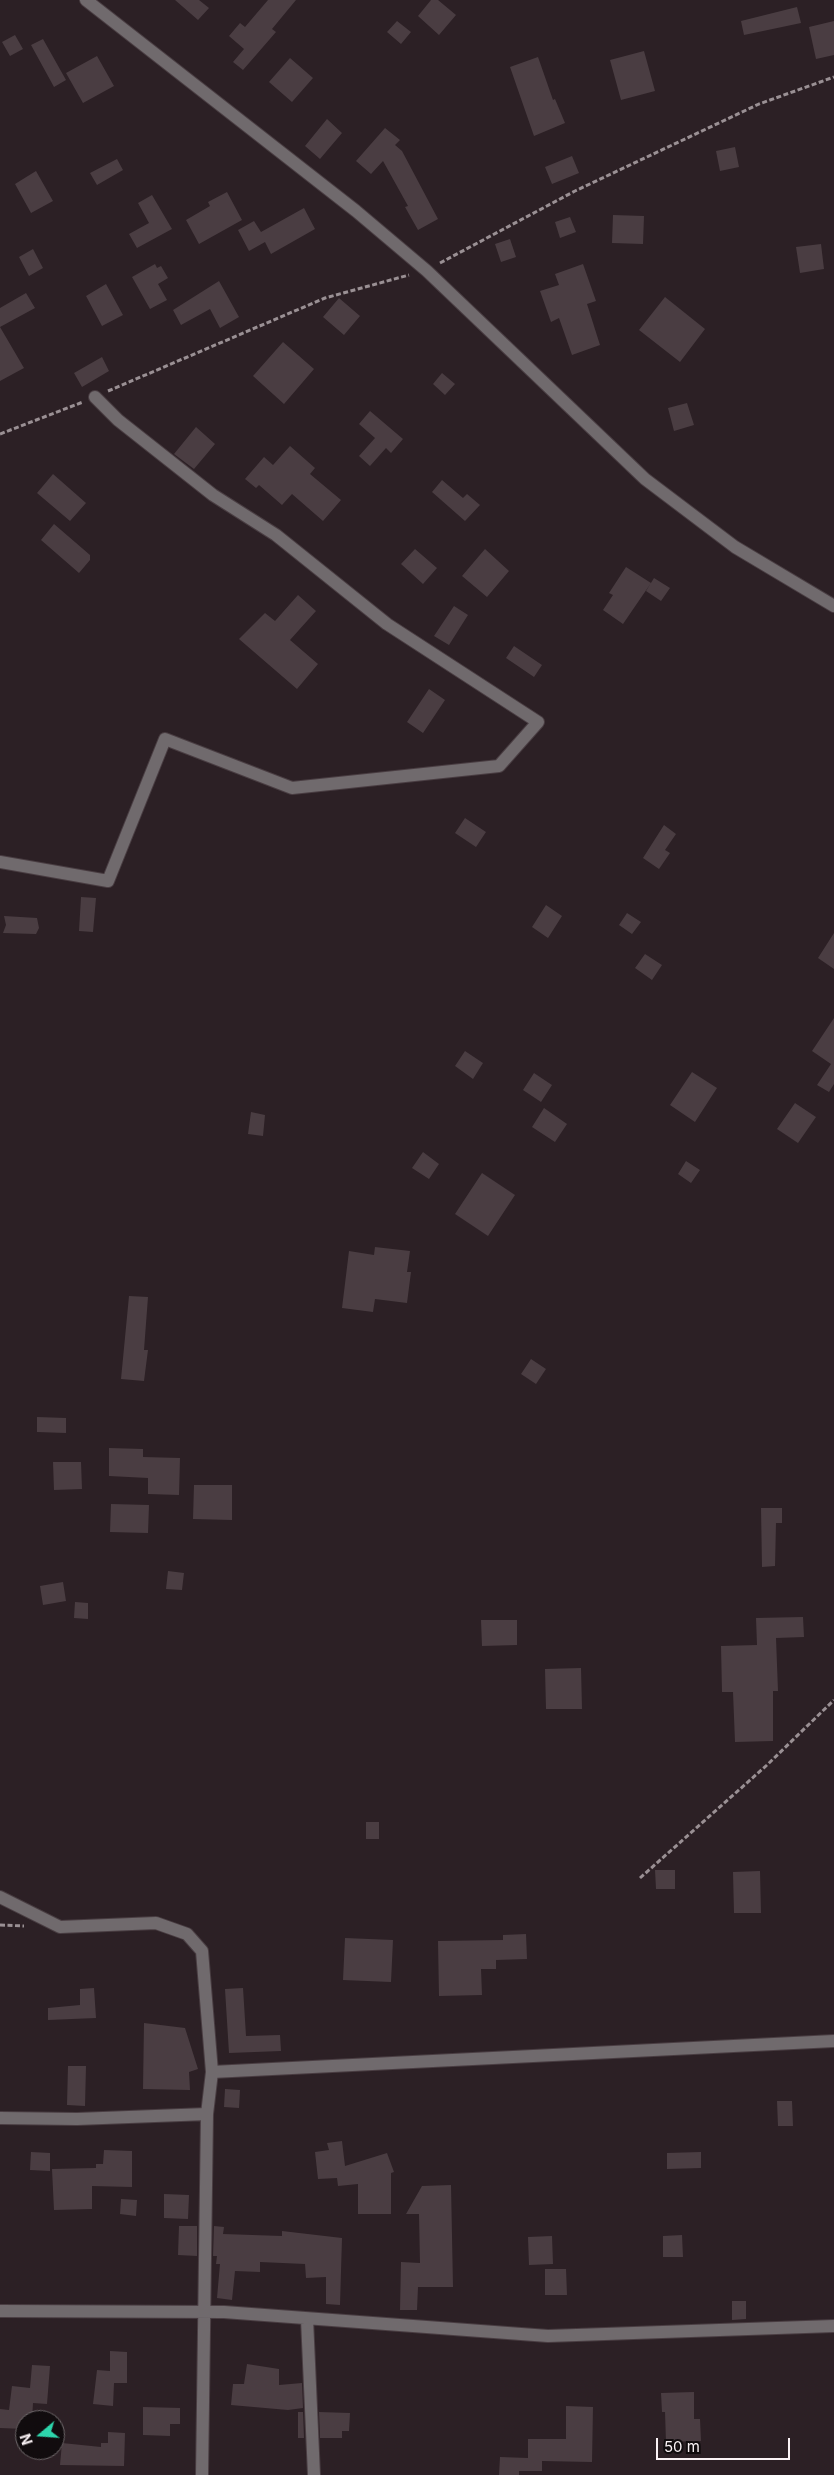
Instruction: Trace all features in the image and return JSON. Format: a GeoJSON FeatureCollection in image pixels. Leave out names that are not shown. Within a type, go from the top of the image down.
{"type":"FeatureCollection","features":[{"type":"Feature","properties":{"kind":"street"},"geometry":{"type":"LineString","coordinates":[[86,0],[356,211],[420,265],[659,490],[735,547],[834,606]]}},
{"type":"Feature","properties":{"kind":"street"},"geometry":{"type":"LineString","coordinates":[[0,862],[108,881],[165,739],[292,788],[499,766],[538,722],[387,624],[276,535],[198,483],[118,420],[95,397]]}},
{"type":"Feature","properties":{"kind":"street"},"geometry":{"type":"LineString","coordinates":[[0,1897],[60,1927],[156,1924],[187,1934],[202,1951],[212,2072],[206,2114],[202,2475]]}},
{"type":"Feature","properties":{"kind":"street"},"geometry":{"type":"LineString","coordinates":[[212,2072],[834,2042]]}},
{"type":"Feature","properties":{"kind":"street"},"geometry":{"type":"LineString","coordinates":[[0,2118],[77,2119],[206,2114]]}},
{"type":"Feature","properties":{"kind":"street"},"geometry":{"type":"LineString","coordinates":[[0,2311],[204,2312],[384,2322],[548,2336],[834,2326]]}},
{"type":"Feature","properties":{"kind":"street"},"geometry":{"type":"LineString","coordinates":[[306,2319],[314,2475]]}},
{"type":"Feature","properties":{"kind":"path"},"geometry":{"type":"LineString","coordinates":[[640,1878],[767,1765],[834,1700]]}},
{"type":"Feature","properties":{"kind":"building"},"geometry":{"type":"Polygon","coordinates":[[[175,0],[199,0],[209,8],[198,20],[175,0]]]}},
{"type":"Feature","properties":{"kind":"building"},"geometry":{"type":"Polygon","coordinates":[[[268,0],[296,0],[272,29],[276,32],[243,70],[233,62],[244,49],[229,36],[240,23],[245,27],[268,0]]]}},
{"type":"Feature","properties":{"kind":"building"},"geometry":{"type":"Polygon","coordinates":[[[431,0],[438,0],[456,15],[439,35],[418,16],[431,0]]]}},
{"type":"Feature","properties":{"kind":"building"},"geometry":{"type":"Polygon","coordinates":[[[797,7],[801,23],[744,35],[741,21],[797,7]]]}},
{"type":"Feature","properties":{"kind":"building"},"geometry":{"type":"Polygon","coordinates":[[[397,21],[411,32],[401,44],[387,32],[397,21]]]}},
{"type":"Feature","properties":{"kind":"building"},"geometry":{"type":"Polygon","coordinates":[[[834,21],[834,55],[816,59],[809,27],[834,21]]]}},
{"type":"Feature","properties":{"kind":"building"},"geometry":{"type":"Polygon","coordinates":[[[15,35],[23,49],[10,56],[2,42],[15,35]]]}},
{"type":"Feature","properties":{"kind":"building"},"geometry":{"type":"Polygon","coordinates":[[[43,39],[66,80],[54,87],[31,45],[43,39]]]}},
{"type":"Feature","properties":{"kind":"building"},"geometry":{"type":"Polygon","coordinates":[[[644,51],[655,91],[621,100],[610,60],[644,51]]]}},
{"type":"Feature","properties":{"kind":"building"},"geometry":{"type":"Polygon","coordinates":[[[97,56],[114,86],[83,103],[66,73],[97,56]]]}},
{"type":"Feature","properties":{"kind":"building"},"geometry":{"type":"Polygon","coordinates":[[[538,57],[553,100],[555,99],[565,123],[534,136],[510,67],[538,57]]]}},
{"type":"Feature","properties":{"kind":"building"},"geometry":{"type":"Polygon","coordinates":[[[290,58],[313,78],[292,102],[269,82],[290,58]]]}},
{"type":"Feature","properties":{"kind":"building"},"geometry":{"type":"Polygon","coordinates":[[[327,119],[342,133],[320,159],[305,146],[327,119]]]}},
{"type":"Feature","properties":{"kind":"building"},"geometry":{"type":"Polygon","coordinates":[[[385,128],[400,140],[395,145],[402,151],[438,219],[418,230],[405,207],[408,206],[383,161],[371,174],[356,161],[385,128]]]}},
{"type":"Feature","properties":{"kind":"building"},"geometry":{"type":"Polygon","coordinates":[[[735,147],[739,167],[720,171],[716,151],[735,147]]]}},
{"type":"Feature","properties":{"kind":"building"},"geometry":{"type":"Polygon","coordinates":[[[572,156],[579,173],[552,184],[545,167],[572,156]]]}},
{"type":"Feature","properties":{"kind":"building"},"geometry":{"type":"Polygon","coordinates":[[[117,159],[123,170],[97,185],[90,173],[117,159]]]}},
{"type":"Feature","properties":{"kind":"building"},"geometry":{"type":"Polygon","coordinates":[[[36,171],[53,201],[31,213],[15,184],[36,171]]]}},
{"type":"Feature","properties":{"kind":"building"},"geometry":{"type":"Polygon","coordinates":[[[227,192],[242,220],[199,244],[186,220],[210,206],[208,202],[227,192]]]}},
{"type":"Feature","properties":{"kind":"building"},"geometry":{"type":"Polygon","coordinates":[[[152,195],[172,229],[137,248],[129,234],[149,223],[138,203],[152,195]]]}},
{"type":"Feature","properties":{"kind":"building"},"geometry":{"type":"Polygon","coordinates":[[[304,208],[315,229],[271,254],[265,242],[249,251],[238,230],[254,221],[261,232],[304,208]]]}},
{"type":"Feature","properties":{"kind":"building"},"geometry":{"type":"Polygon","coordinates":[[[613,215],[644,216],[643,244],[612,243],[613,215]]]}},
{"type":"Feature","properties":{"kind":"building"},"geometry":{"type":"Polygon","coordinates":[[[570,217],[576,232],[560,238],[555,222],[570,217]]]}},
{"type":"Feature","properties":{"kind":"building"},"geometry":{"type":"Polygon","coordinates":[[[510,239],[516,257],[501,262],[495,244],[510,239]]]}},
{"type":"Feature","properties":{"kind":"building"},"geometry":{"type":"Polygon","coordinates":[[[821,244],[824,269],[800,273],[796,247],[821,244]]]}},
{"type":"Feature","properties":{"kind":"building"},"geometry":{"type":"Polygon","coordinates":[[[33,249],[43,268],[29,276],[19,257],[33,249]]]}},
{"type":"Feature","properties":{"kind":"building"},"geometry":{"type":"Polygon","coordinates":[[[155,264],[157,268],[161,266],[168,278],[158,284],[167,300],[150,309],[132,277],[155,264]]]}},
{"type":"Feature","properties":{"kind":"building"},"geometry":{"type":"Polygon","coordinates":[[[583,264],[596,301],[587,304],[600,345],[572,355],[559,318],[551,322],[540,291],[559,285],[555,274],[583,264]]]}},
{"type":"Feature","properties":{"kind":"building"},"geometry":{"type":"Polygon","coordinates":[[[219,281],[239,317],[220,328],[210,309],[181,325],[173,310],[219,281]]]}},
{"type":"Feature","properties":{"kind":"building"},"geometry":{"type":"Polygon","coordinates":[[[106,284],[123,315],[102,326],[86,296],[106,284]]]}},
{"type":"Feature","properties":{"kind":"building"},"geometry":{"type":"Polygon","coordinates":[[[26,293],[35,308],[0,327],[0,308],[26,293]]]}},
{"type":"Feature","properties":{"kind":"building"},"geometry":{"type":"Polygon","coordinates":[[[665,297],[705,329],[680,362],[639,330],[665,297]]]}},
{"type":"Feature","properties":{"kind":"building"},"geometry":{"type":"Polygon","coordinates":[[[339,298],[360,316],[344,335],[323,317],[339,298]]]}},
{"type":"Feature","properties":{"kind":"building"},"geometry":{"type":"Polygon","coordinates":[[[0,327],[24,368],[0,381],[0,327]]]}},
{"type":"Feature","properties":{"kind":"building"},"geometry":{"type":"Polygon","coordinates":[[[283,342],[314,369],[284,404],[253,376],[283,342]]]}},
{"type":"Feature","properties":{"kind":"building"},"geometry":{"type":"Polygon","coordinates":[[[102,357],[109,371],[82,387],[74,373],[102,357]]]}},
{"type":"Feature","properties":{"kind":"building"},"geometry":{"type":"Polygon","coordinates":[[[442,373],[455,384],[445,395],[433,384],[442,373]]]}},
{"type":"Feature","properties":{"kind":"building"},"geometry":{"type":"Polygon","coordinates":[[[687,403],[694,425],[674,431],[668,408],[687,403]]]}},
{"type":"Feature","properties":{"kind":"building"},"geometry":{"type":"Polygon","coordinates":[[[370,411],[403,439],[391,453],[386,448],[370,466],[359,456],[375,438],[359,424],[370,411]]]}},
{"type":"Feature","properties":{"kind":"building"},"geometry":{"type":"Polygon","coordinates":[[[196,427],[215,444],[194,469],[174,454],[196,427]]]}},
{"type":"Feature","properties":{"kind":"building"},"geometry":{"type":"Polygon","coordinates":[[[290,446],[315,468],[310,474],[341,500],[323,521],[292,494],[282,505],[259,485],[256,488],[245,479],[264,457],[273,465],[290,446]]]}},
{"type":"Feature","properties":{"kind":"building"},"geometry":{"type":"Polygon","coordinates":[[[53,474],[86,503],[70,521],[37,493],[53,474]]]}},
{"type":"Feature","properties":{"kind":"building"},"geometry":{"type":"Polygon","coordinates":[[[442,480],[463,498],[467,494],[480,505],[465,521],[432,492],[442,480]]]}},
{"type":"Feature","properties":{"kind":"building"},"geometry":{"type":"Polygon","coordinates":[[[54,524],[90,555],[90,560],[79,573],[41,540],[54,524]]]}},
{"type":"Feature","properties":{"kind":"building"},"geometry":{"type":"Polygon","coordinates":[[[415,549],[437,568],[423,584],[401,564],[415,549]]]}},
{"type":"Feature","properties":{"kind":"building"},"geometry":{"type":"Polygon","coordinates":[[[485,549],[509,571],[487,597],[462,576],[485,549]]]}},
{"type":"Feature","properties":{"kind":"building"},"geometry":{"type":"Polygon","coordinates":[[[626,567],[651,583],[623,624],[603,610],[613,595],[609,593],[626,567]]]}},
{"type":"Feature","properties":{"kind":"building"},"geometry":{"type":"Polygon","coordinates":[[[654,578],[670,588],[661,601],[646,591],[654,578]]]}},
{"type":"Feature","properties":{"kind":"building"},"geometry":{"type":"Polygon","coordinates":[[[298,595],[316,611],[290,640],[318,664],[297,689],[239,639],[265,613],[275,621],[298,595]]]}},
{"type":"Feature","properties":{"kind":"building"},"geometry":{"type":"Polygon","coordinates":[[[454,606],[468,615],[449,645],[434,636],[454,606]]]}},
{"type":"Feature","properties":{"kind":"building"},"geometry":{"type":"Polygon","coordinates":[[[514,646],[542,665],[534,677],[506,658],[514,646]]]}},
{"type":"Feature","properties":{"kind":"building"},"geometry":{"type":"Polygon","coordinates":[[[429,689],[445,700],[423,733],[407,722],[429,689]]]}},
{"type":"Feature","properties":{"kind":"building"},"geometry":{"type":"Polygon","coordinates":[[[465,818],[486,832],[476,847],[455,833],[465,818]]]}},
{"type":"Feature","properties":{"kind":"building"},"geometry":{"type":"Polygon","coordinates":[[[664,825],[676,834],[665,850],[670,853],[659,869],[643,858],[664,825]]]}},
{"type":"Feature","properties":{"kind":"building"},"geometry":{"type":"Polygon","coordinates":[[[81,897],[96,898],[93,932],[79,931],[81,897]]]}},
{"type":"Feature","properties":{"kind":"building"},"geometry":{"type":"Polygon","coordinates":[[[546,905],[562,916],[548,938],[532,927],[546,905]]]}},
{"type":"Feature","properties":{"kind":"building"},"geometry":{"type":"Polygon","coordinates":[[[627,913],[641,922],[632,934],[619,925],[627,913]]]}},
{"type":"Feature","properties":{"kind":"building"},"geometry":{"type":"Polygon","coordinates":[[[4,916],[37,918],[39,928],[36,934],[3,933],[6,925],[4,916]]]}},
{"type":"Feature","properties":{"kind":"building"},"geometry":{"type":"Polygon","coordinates":[[[834,933],[834,969],[818,958],[834,933]]]}},
{"type":"Feature","properties":{"kind":"building"},"geometry":{"type":"Polygon","coordinates":[[[645,954],[662,965],[652,980],[635,968],[645,954]]]}},
{"type":"Feature","properties":{"kind":"building"},"geometry":{"type":"Polygon","coordinates":[[[834,1018],[834,1084],[829,1092],[817,1085],[831,1064],[812,1051],[834,1018]]]}},
{"type":"Feature","properties":{"kind":"building"},"geometry":{"type":"Polygon","coordinates":[[[465,1051],[483,1063],[473,1079],[455,1066],[465,1051]]]}},
{"type":"Feature","properties":{"kind":"building"},"geometry":{"type":"Polygon","coordinates":[[[692,1072],[717,1088],[695,1122],[670,1105],[692,1072]]]}},
{"type":"Feature","properties":{"kind":"building"},"geometry":{"type":"Polygon","coordinates":[[[534,1073],[552,1085],[541,1102],[523,1090],[534,1073]]]}},
{"type":"Feature","properties":{"kind":"building"},"geometry":{"type":"Polygon","coordinates":[[[795,1103],[816,1117],[798,1143],[777,1129],[795,1103]]]}},
{"type":"Feature","properties":{"kind":"building"},"geometry":{"type":"Polygon","coordinates":[[[544,1108],[567,1124],[555,1142],[532,1127],[544,1108]]]}},
{"type":"Feature","properties":{"kind":"building"},"geometry":{"type":"Polygon","coordinates":[[[251,1112],[265,1115],[263,1136],[248,1134],[251,1112]]]}},
{"type":"Feature","properties":{"kind":"building"},"geometry":{"type":"Polygon","coordinates":[[[423,1152],[439,1164],[429,1179],[412,1168],[423,1152]]]}},
{"type":"Feature","properties":{"kind":"building"},"geometry":{"type":"Polygon","coordinates":[[[686,1161],[700,1170],[691,1183],[678,1174],[686,1161]]]}},
{"type":"Feature","properties":{"kind":"building"},"geometry":{"type":"Polygon","coordinates":[[[482,1173],[515,1195],[488,1236],[455,1214],[482,1173]]]}},
{"type":"Feature","properties":{"kind":"building"},"geometry":{"type":"Polygon","coordinates":[[[375,1247],[410,1251],[407,1272],[411,1272],[407,1303],[375,1299],[373,1312],[342,1308],[349,1251],[374,1255],[375,1247]]]}},
{"type":"Feature","properties":{"kind":"building"},"geometry":{"type":"Polygon","coordinates":[[[129,1296],[148,1297],[144,1350],[148,1350],[144,1381],[121,1379],[129,1296]]]}},
{"type":"Feature","properties":{"kind":"building"},"geometry":{"type":"Polygon","coordinates":[[[531,1359],[546,1369],[536,1384],[521,1374],[531,1359]]]}},
{"type":"Feature","properties":{"kind":"building"},"geometry":{"type":"Polygon","coordinates":[[[37,1417],[66,1418],[66,1433],[37,1432],[37,1417]]]}},
{"type":"Feature","properties":{"kind":"building"},"geometry":{"type":"Polygon","coordinates":[[[109,1448],[143,1449],[143,1457],[180,1458],[179,1495],[148,1494],[148,1478],[109,1476],[109,1448]]]}},
{"type":"Feature","properties":{"kind":"building"},"geometry":{"type":"Polygon","coordinates":[[[53,1462],[81,1462],[82,1489],[54,1490],[53,1462]]]}},
{"type":"Feature","properties":{"kind":"building"},"geometry":{"type":"Polygon","coordinates":[[[194,1485],[232,1485],[232,1520],[193,1519],[194,1485]]]}},
{"type":"Feature","properties":{"kind":"building"},"geometry":{"type":"Polygon","coordinates":[[[111,1504],[149,1505],[148,1533],[110,1532],[111,1504]]]}},
{"type":"Feature","properties":{"kind":"building"},"geometry":{"type":"Polygon","coordinates":[[[761,1508],[782,1508],[782,1523],[776,1523],[775,1566],[762,1567],[761,1508]]]}},
{"type":"Feature","properties":{"kind":"building"},"geometry":{"type":"Polygon","coordinates":[[[168,1571],[184,1573],[182,1590],[166,1589],[168,1571]]]}},
{"type":"Feature","properties":{"kind":"building"},"geometry":{"type":"Polygon","coordinates":[[[63,1582],[66,1601],[43,1605],[40,1586],[63,1582]]]}},
{"type":"Feature","properties":{"kind":"building"},"geometry":{"type":"Polygon","coordinates":[[[75,1602],[88,1603],[88,1619],[74,1618],[75,1602]]]}},
{"type":"Feature","properties":{"kind":"building"},"geometry":{"type":"Polygon","coordinates":[[[803,1617],[804,1637],[776,1638],[778,1691],[773,1691],[773,1741],[735,1742],[733,1692],[722,1692],[721,1646],[757,1645],[756,1618],[803,1617]]]}},
{"type":"Feature","properties":{"kind":"building"},"geometry":{"type":"Polygon","coordinates":[[[481,1620],[517,1620],[517,1645],[482,1646],[481,1620]]]}},
{"type":"Feature","properties":{"kind":"building"},"geometry":{"type":"Polygon","coordinates":[[[581,1668],[582,1709],[546,1709],[545,1669],[581,1668]]]}},
{"type":"Feature","properties":{"kind":"building"},"geometry":{"type":"Polygon","coordinates":[[[366,1822],[379,1822],[379,1839],[366,1839],[366,1822]]]}},
{"type":"Feature","properties":{"kind":"building"},"geometry":{"type":"Polygon","coordinates":[[[655,1870],[675,1870],[675,1889],[656,1889],[655,1870]]]}},
{"type":"Feature","properties":{"kind":"building"},"geometry":{"type":"Polygon","coordinates":[[[760,1871],[761,1913],[734,1913],[733,1872],[760,1871]]]}},
{"type":"Feature","properties":{"kind":"building"},"geometry":{"type":"Polygon","coordinates":[[[526,1934],[527,1959],[496,1960],[496,1969],[481,1969],[482,1995],[439,1996],[438,1941],[503,1940],[503,1935],[526,1934]]]}},
{"type":"Feature","properties":{"kind":"building"},"geometry":{"type":"Polygon","coordinates":[[[345,1938],[393,1940],[391,1982],[343,1980],[345,1938]]]}},
{"type":"Feature","properties":{"kind":"building"},"geometry":{"type":"Polygon","coordinates":[[[94,1988],[96,2018],[48,2020],[48,2008],[80,2005],[80,1989],[94,1988]]]}},
{"type":"Feature","properties":{"kind":"building"},"geometry":{"type":"Polygon","coordinates":[[[243,1988],[246,2036],[280,2035],[281,2051],[229,2053],[225,1989],[243,1988]]]}},
{"type":"Feature","properties":{"kind":"building"},"geometry":{"type":"Polygon","coordinates":[[[144,2023],[185,2028],[198,2069],[189,2072],[190,2090],[143,2089],[144,2023]]]}},
{"type":"Feature","properties":{"kind":"building"},"geometry":{"type":"Polygon","coordinates":[[[68,2066],[86,2066],[85,2106],[67,2105],[68,2066]]]}},
{"type":"Feature","properties":{"kind":"building"},"geometry":{"type":"Polygon","coordinates":[[[225,2089],[240,2090],[239,2108],[224,2107],[225,2089]]]}},
{"type":"Feature","properties":{"kind":"building"},"geometry":{"type":"Polygon","coordinates":[[[777,2101],[792,2101],[793,2126],[778,2126],[777,2101]]]}},
{"type":"Feature","properties":{"kind":"building"},"geometry":{"type":"Polygon","coordinates":[[[342,2141],[345,2166],[387,2153],[394,2172],[391,2173],[391,2214],[358,2214],[358,2184],[338,2186],[337,2178],[318,2179],[315,2152],[329,2150],[327,2143],[342,2141]]]}},
{"type":"Feature","properties":{"kind":"building"},"geometry":{"type":"Polygon","coordinates":[[[104,2150],[132,2151],[132,2187],[92,2186],[92,2209],[54,2210],[52,2169],[96,2168],[96,2164],[103,2164],[104,2150]]]}},
{"type":"Feature","properties":{"kind":"building"},"geometry":{"type":"Polygon","coordinates":[[[31,2152],[50,2153],[50,2171],[30,2170],[31,2152]]]}},
{"type":"Feature","properties":{"kind":"building"},"geometry":{"type":"Polygon","coordinates":[[[701,2152],[701,2168],[667,2169],[667,2153],[701,2152]]]}},
{"type":"Feature","properties":{"kind":"building"},"geometry":{"type":"Polygon","coordinates":[[[451,2185],[453,2287],[418,2287],[417,2310],[400,2310],[401,2262],[420,2263],[419,2214],[406,2214],[422,2186],[451,2185]]]}},
{"type":"Feature","properties":{"kind":"building"},"geometry":{"type":"Polygon","coordinates":[[[164,2194],[189,2195],[188,2219],[164,2218],[164,2194]]]}},
{"type":"Feature","properties":{"kind":"building"},"geometry":{"type":"Polygon","coordinates":[[[121,2199],[137,2200],[136,2216],[120,2214],[121,2199]]]}},
{"type":"Feature","properties":{"kind":"building"},"geometry":{"type":"Polygon","coordinates":[[[179,2226],[197,2226],[197,2256],[178,2255],[179,2226]]]}},
{"type":"Feature","properties":{"kind":"building"},"geometry":{"type":"Polygon","coordinates":[[[214,2226],[224,2227],[223,2234],[282,2236],[282,2231],[342,2238],[340,2305],[326,2304],[326,2277],[306,2278],[305,2264],[260,2262],[260,2272],[235,2271],[232,2300],[217,2298],[220,2264],[216,2264],[217,2256],[213,2256],[214,2226]]]}},
{"type":"Feature","properties":{"kind":"building"},"geometry":{"type":"Polygon","coordinates":[[[682,2235],[683,2257],[663,2257],[663,2236],[682,2235]]]}},
{"type":"Feature","properties":{"kind":"building"},"geometry":{"type":"Polygon","coordinates":[[[552,2236],[553,2264],[529,2265],[528,2237],[552,2236]]]}},
{"type":"Feature","properties":{"kind":"building"},"geometry":{"type":"Polygon","coordinates":[[[545,2269],[566,2269],[567,2295],[545,2295],[545,2269]]]}},
{"type":"Feature","properties":{"kind":"building"},"geometry":{"type":"Polygon","coordinates":[[[732,2301],[746,2301],[746,2319],[732,2320],[732,2301]]]}},
{"type":"Feature","properties":{"kind":"building"},"geometry":{"type":"Polygon","coordinates":[[[110,2351],[127,2352],[127,2383],[114,2383],[113,2406],[93,2404],[97,2370],[110,2371],[110,2351]]]}},
{"type":"Feature","properties":{"kind":"building"},"geometry":{"type":"Polygon","coordinates":[[[247,2364],[279,2369],[279,2385],[302,2383],[303,2408],[288,2410],[231,2405],[233,2384],[244,2384],[247,2364]]]}},
{"type":"Feature","properties":{"kind":"building"},"geometry":{"type":"Polygon","coordinates":[[[32,2365],[50,2366],[47,2404],[33,2403],[33,2410],[15,2410],[15,2429],[0,2428],[0,2409],[9,2410],[12,2386],[30,2388],[32,2365]]]}},
{"type":"Feature","properties":{"kind":"building"},"geometry":{"type":"Polygon","coordinates":[[[694,2392],[694,2419],[700,2419],[701,2441],[666,2442],[665,2412],[662,2412],[661,2393],[694,2392]]]}},
{"type":"Feature","properties":{"kind":"building"},"geometry":{"type":"Polygon","coordinates":[[[566,2406],[593,2407],[592,2462],[542,2461],[542,2471],[519,2471],[519,2475],[499,2475],[500,2457],[528,2458],[528,2439],[566,2439],[566,2406]]]}},
{"type":"Feature","properties":{"kind":"building"},"geometry":{"type":"Polygon","coordinates":[[[143,2407],[180,2408],[180,2424],[170,2424],[170,2436],[143,2435],[143,2407]]]}},
{"type":"Feature","properties":{"kind":"building"},"geometry":{"type":"Polygon","coordinates":[[[298,2412],[303,2412],[304,2438],[298,2438],[298,2412]]]}},
{"type":"Feature","properties":{"kind":"building"},"geometry":{"type":"Polygon","coordinates":[[[319,2412],[350,2413],[349,2431],[342,2431],[342,2438],[320,2438],[319,2412]]]}},
{"type":"Feature","properties":{"kind":"building"},"geometry":{"type":"Polygon","coordinates":[[[108,2432],[125,2433],[124,2466],[60,2465],[60,2460],[65,2460],[65,2443],[101,2447],[101,2443],[108,2443],[108,2432]]]}}]}
